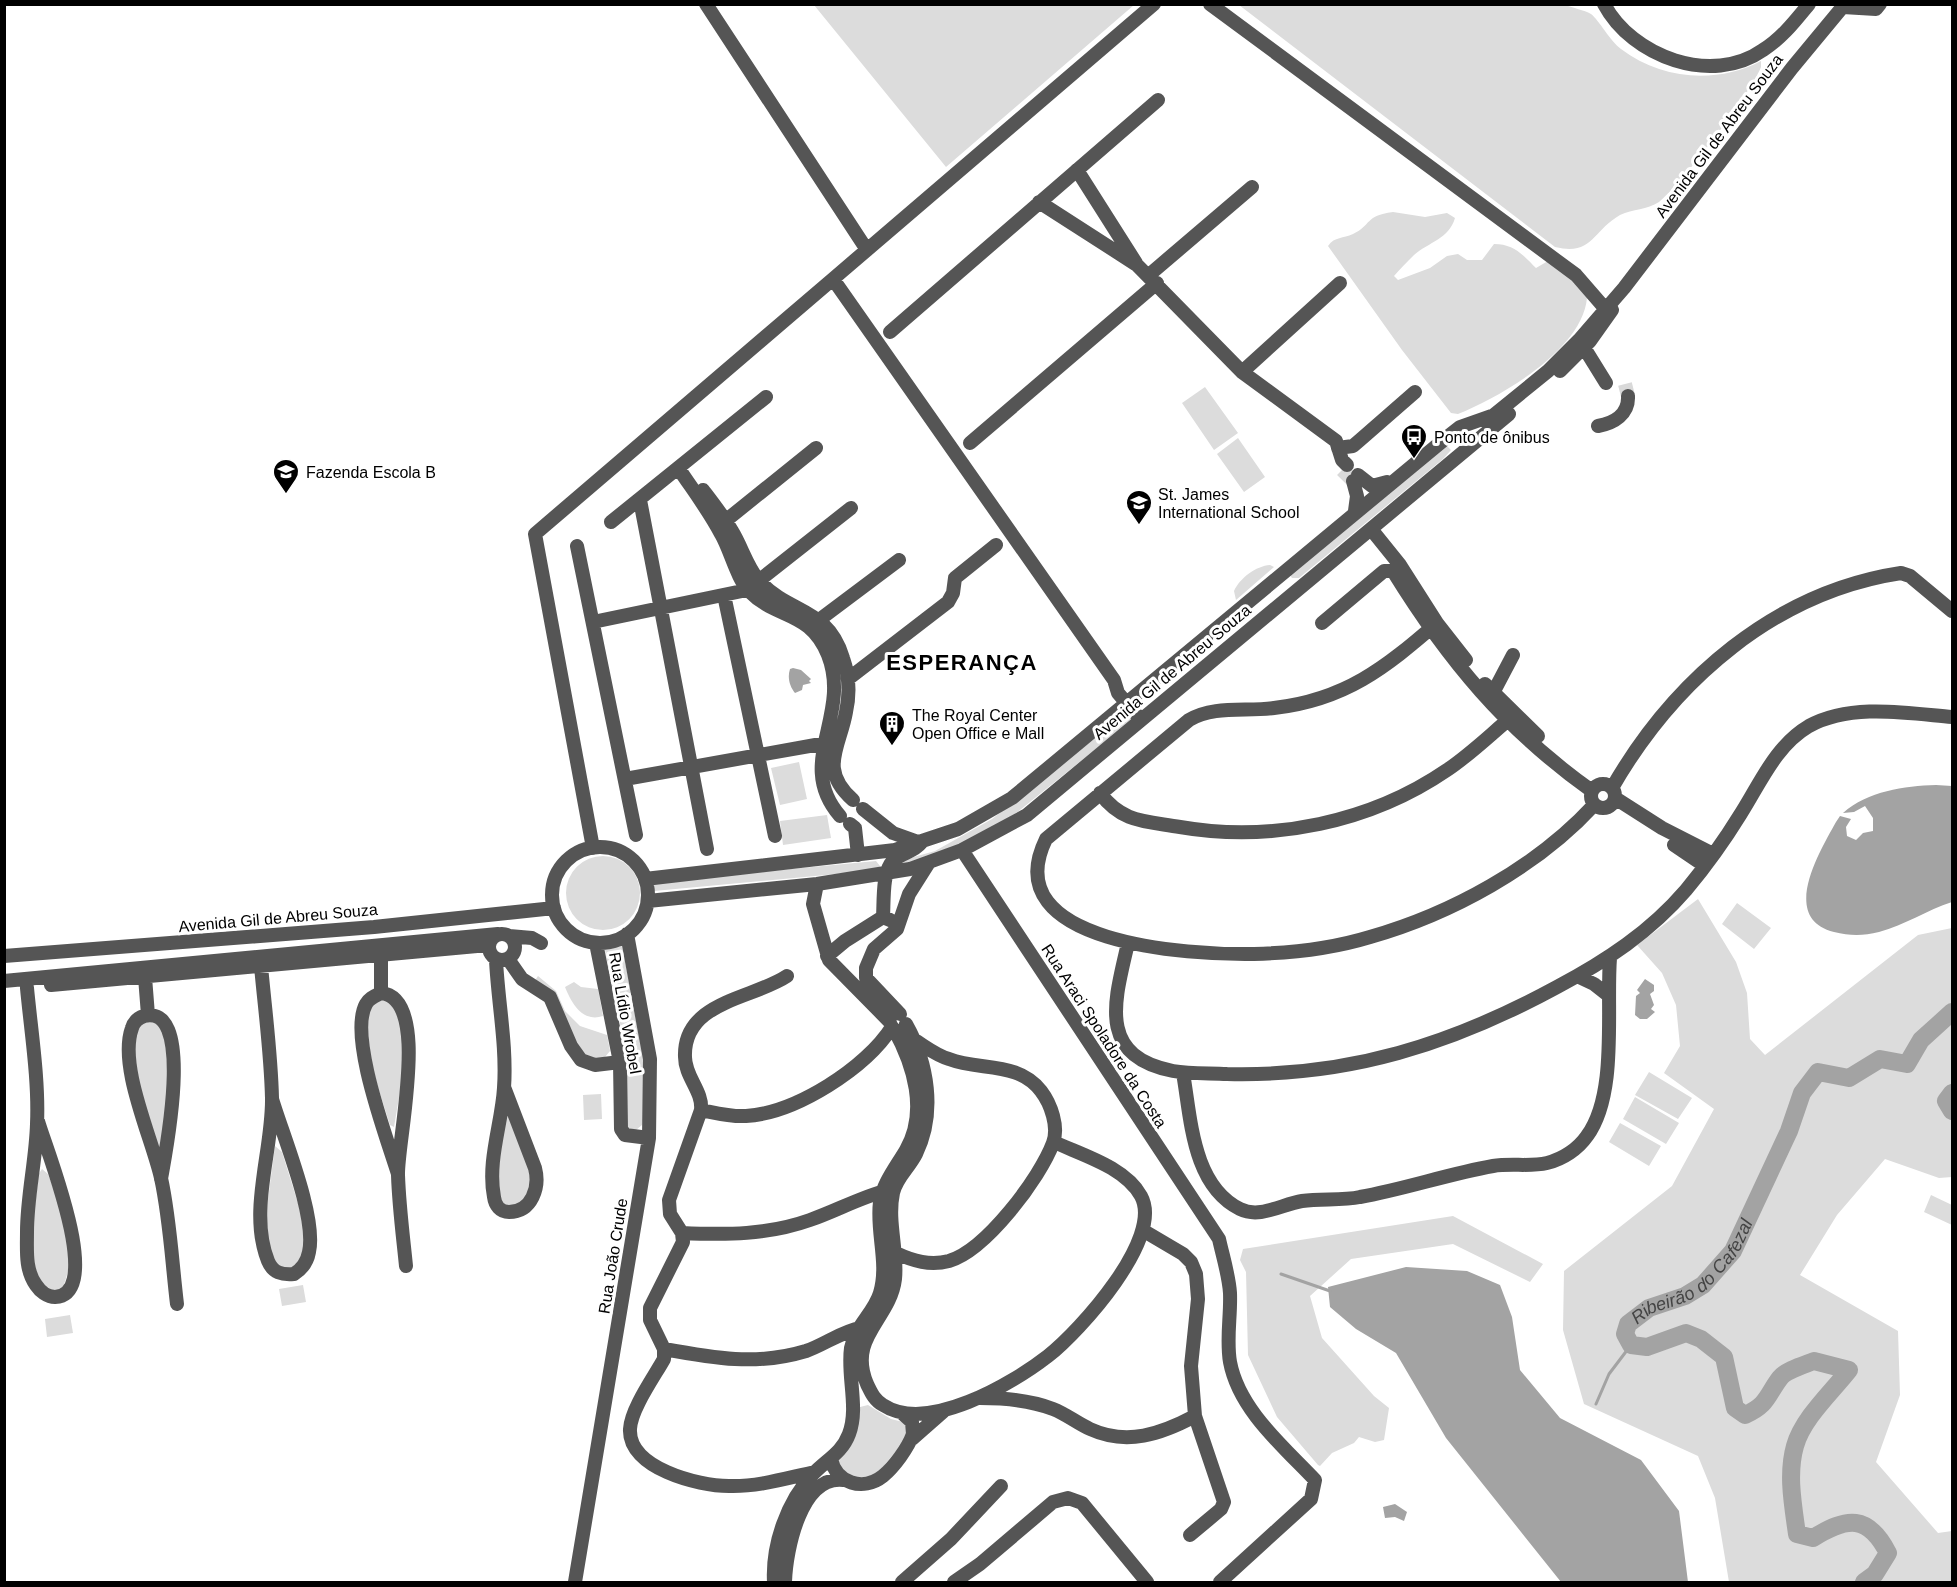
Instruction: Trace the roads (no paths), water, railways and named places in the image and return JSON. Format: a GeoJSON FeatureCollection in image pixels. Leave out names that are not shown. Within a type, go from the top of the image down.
{"type":"FeatureCollection","features":[{"type":"Feature","properties":{"kind":"street"},"geometry":{"type":"LineString","coordinates":[[706,4],[867,250]]}},
{"type":"Feature","properties":{"kind":"street"},"geometry":{"type":"LineString","coordinates":[[593,848],[536,534],[1154,4]]}},
{"type":"Feature","properties":{"kind":"street"},"geometry":{"type":"LineString","coordinates":[[1210,4],[1576,275],[1608,311]]}},
{"type":"Feature","properties":{"kind":"street"},"geometry":{"type":"LineString","coordinates":[[1604,4],[1626,34],[1653,52],[1693,65],[1723,66],[1762,52],[1788,30],[1809,4]]}},
{"type":"Feature","properties":{"kind":"street","name":"Avenida Gil de Abreu Souza"},"geometry":{"type":"LineString","coordinates":[[648,901],[817,884],[887,874],[928,864],[962,850],[1027,815],[1440,471],[1582,344],[1792,68],[1844,6],[1876,9],[1880,4]]}},
{"type":"Feature","properties":{"kind":"street"},"geometry":{"type":"LineString","coordinates":[[890,332],[1158,100]]}},
{"type":"Feature","properties":{"kind":"street"},"geometry":{"type":"LineString","coordinates":[[1077,170],[1137,265]]}},
{"type":"Feature","properties":{"kind":"street"},"geometry":{"type":"LineString","coordinates":[[970,443],[1252,187]]}},
{"type":"Feature","properties":{"kind":"street"},"geometry":{"type":"LineString","coordinates":[[1039,202],[1137,265],[1242,372],[1334,439],[1344,467]]}},
{"type":"Feature","properties":{"kind":"street"},"geometry":{"type":"LineString","coordinates":[[833,279],[1114,680],[1118,693],[1130,699],[1145,716]]}},
{"type":"Feature","properties":{"kind":"street"},"geometry":{"type":"LineString","coordinates":[[1242,372],[1340,283]]}},
{"type":"Feature","properties":{"kind":"street"},"geometry":{"type":"LineString","coordinates":[[1582,344],[1606,383]]}},
{"type":"Feature","properties":{"kind":"street","name":"Avenida Gil de Abreu Souza"},"geometry":{"type":"LineString","coordinates":[[645,879],[895,850],[958,829],[1012,798],[1355,511],[1460,427],[1494,415],[1582,344]]}},
{"type":"Feature","properties":{"kind":"street"},"geometry":{"type":"LineString","coordinates":[[1338,448],[1353,446],[1415,392]]}},
{"type":"Feature","properties":{"kind":"street"},"geometry":{"type":"LineString","coordinates":[[1598,426],[1616,420],[1622,415],[1628,396]]}},
{"type":"Feature","properties":{"kind":"street"},"geometry":{"type":"LineString","coordinates":[[611,522],[766,397]]}},
{"type":"Feature","properties":{"kind":"street"},"geometry":{"type":"LineString","coordinates":[[1440,471],[1456,446],[1446,438]]}},
{"type":"Feature","properties":{"kind":"street"},"geometry":{"type":"LineString","coordinates":[[722,524],[816,448]]}},
{"type":"Feature","properties":{"kind":"street"},"geometry":{"type":"LineString","coordinates":[[682,466],[760,582],[779,597],[819,620],[837,641],[848,679],[846,713],[830,742],[820,769],[824,791],[845,820],[855,828],[858,855]]}},
{"type":"Feature","properties":{"kind":"street"},"geometry":{"type":"LineString","coordinates":[[1355,511],[1357,496],[1355,478],[1372,486],[1397,477]]}},
{"type":"Feature","properties":{"kind":"street"},"geometry":{"type":"LineString","coordinates":[[640,500],[707,849]]}},
{"type":"Feature","properties":{"kind":"street"},"geometry":{"type":"LineString","coordinates":[[593,622],[747,590],[851,508]]}},
{"type":"Feature","properties":{"kind":"street"},"geometry":{"type":"LineString","coordinates":[[722,524],[747,590],[776,609],[809,625],[827,653],[832,668],[835,699],[830,742],[836,776],[842,790],[888,830],[921,843],[914,852],[892,861],[887,874],[883,917]]}},
{"type":"Feature","properties":{"kind":"street"},"geometry":{"type":"LineString","coordinates":[[1371,529],[1400,565],[1433,626],[1494,693],[1511,718]]}},
{"type":"Feature","properties":{"kind":"street"},"geometry":{"type":"LineString","coordinates":[[848,679],[948,602],[953,593],[955,578],[996,545]]}},
{"type":"Feature","properties":{"kind":"street"},"geometry":{"type":"LineString","coordinates":[[577,546],[636,835]]}},
{"type":"Feature","properties":{"kind":"street"},"geometry":{"type":"LineString","coordinates":[[819,620],[898,560]]}},
{"type":"Feature","properties":{"kind":"street"},"geometry":{"type":"LineString","coordinates":[[1322,623],[1384,571],[1390,570],[1433,626],[1511,718],[1594,788]]}},
{"type":"Feature","properties":{"kind":"street"},"geometry":{"type":"LineString","coordinates":[[1594,788],[1591,799],[1594,806],[1602,809],[1613,797],[1657,720],[1689,685],[1736,645],[1784,613],[1833,591],[1902,573],[1953,611]]}},
{"type":"Feature","properties":{"kind":"street"},"geometry":{"type":"LineString","coordinates":[[724,595],[775,836]]}},
{"type":"Feature","properties":{"kind":"street"},"geometry":{"type":"LineString","coordinates":[[1433,626],[1379,671],[1326,698],[1278,708],[1215,711],[1197,715],[1053,831],[1042,847],[1038,867],[1038,883],[1041,893],[1059,916],[1092,932],[1128,943],[1223,954],[1254,954],[1367,938],[1413,923],[1468,897],[1519,867],[1563,836],[1594,806]]}},
{"type":"Feature","properties":{"kind":"street"},"geometry":{"type":"LineString","coordinates":[[1494,693],[1513,655]]}},
{"type":"Feature","properties":{"kind":"street"},"geometry":{"type":"LineString","coordinates":[[1128,943],[1115,1002],[1117,1032],[1129,1050],[1141,1060],[1157,1068],[1183,1072],[1240,1074],[1300,1071],[1402,1054],[1500,1017],[1610,958],[1660,917],[1709,860],[1770,764],[1791,740],[1810,726],[1848,714],[1870,712],[1953,717]]}},
{"type":"Feature","properties":{"kind":"street"},"geometry":{"type":"LineString","coordinates":[[1100,793],[1114,810],[1125,816],[1200,831],[1254,832],[1321,824],[1360,813],[1420,786],[1461,760],[1511,718]]}},
{"type":"Feature","properties":{"kind":"street"},"geometry":{"type":"LineString","coordinates":[[625,779],[830,742]]}},
{"type":"Feature","properties":{"kind":"street"},"geometry":{"type":"LineString","coordinates":[[1594,788],[1605,784],[1613,797],[1709,860]]}},
{"type":"Feature","properties":{"kind":"street"},"geometry":{"type":"LineString","coordinates":[[593,848],[615,849],[628,855],[638,866],[645,879],[648,901],[644,914],[627,934],[607,942],[596,943],[570,932],[560,921],[554,908],[553,886],[562,866],[572,856],[593,848]]}},
{"type":"Feature","properties":{"kind":"street","name":"Rua Araci Spoladore da Costa"},"geometry":{"type":"LineString","coordinates":[[962,850],[1219,1239],[1230,1293],[1227,1323],[1230,1363],[1241,1394],[1263,1424],[1315,1480],[1311,1499],[1220,1582]]}},
{"type":"Feature","properties":{"kind":"street"},"geometry":{"type":"LineString","coordinates":[[928,864],[909,894],[895,932],[874,949],[865,973],[896,1023],[908,1054],[917,1109],[907,1148],[879,1208],[882,1286],[864,1328],[863,1374],[873,1396],[883,1406],[902,1413],[930,1413],[978,1398],[1019,1376],[1050,1354],[1079,1326],[1125,1268],[1144,1231],[1144,1202],[1129,1181],[1111,1168],[1054,1142]]}},
{"type":"Feature","properties":{"kind":"street"},"geometry":{"type":"LineString","coordinates":[[817,884],[813,904],[827,956],[915,1040],[949,1059],[1005,1068],[1024,1076],[1047,1100],[1054,1121],[1054,1142],[1012,1209],[967,1252],[950,1261],[931,1264],[909,1259],[896,1253]]}},
{"type":"Feature","properties":{"kind":"street","name":"Avenida Gil de Abreu Souza"},"geometry":{"type":"LineString","coordinates":[[4,956],[374,927],[554,908]]}},
{"type":"Feature","properties":{"kind":"street"},"geometry":{"type":"LineString","coordinates":[[883,917],[900,923]]}},
{"type":"Feature","properties":{"kind":"street"},"geometry":{"type":"LineString","coordinates":[[827,956],[844,941],[883,917]]}},
{"type":"Feature","properties":{"kind":"street","name":"Rua João Crude"},"geometry":{"type":"LineString","coordinates":[[575,1582],[649,1138],[650,1059],[627,934]]}},
{"type":"Feature","properties":{"kind":"street"},"geometry":{"type":"LineString","coordinates":[[4,981],[503,935],[532,938],[541,943]]}},
{"type":"Feature","properties":{"kind":"street"},"geometry":{"type":"LineString","coordinates":[[4,990],[488,945],[503,935]]}},
{"type":"Feature","properties":{"kind":"street"},"geometry":{"type":"LineString","coordinates":[[503,935],[515,946],[511,958],[504,1087],[506,1108],[493,1192],[496,1205],[511,1212],[530,1202],[538,1182],[536,1168],[506,1108]]}},
{"type":"Feature","properties":{"kind":"street","name":"Rua Lídio Wrobel"},"geometry":{"type":"LineString","coordinates":[[596,943],[620,1062],[622,1132],[649,1138]]}},
{"type":"Feature","properties":{"kind":"street"},"geometry":{"type":"LineString","coordinates":[[488,945],[490,954],[511,958]]}},
{"type":"Feature","properties":{"kind":"street"},"geometry":{"type":"LineString","coordinates":[[381,955],[381,993]]}},
{"type":"Feature","properties":{"kind":"street"},"geometry":{"type":"LineString","coordinates":[[511,958],[522,979],[550,997],[579,1058],[586,1064],[595,1065],[620,1062]]}},
{"type":"Feature","properties":{"kind":"street"},"geometry":{"type":"LineString","coordinates":[[1183,1072],[1197,1152],[1216,1188],[1240,1209],[1253,1212],[1301,1201],[1357,1198],[1491,1166],[1546,1163],[1565,1156],[1575,1149],[1595,1122],[1603,1093],[1608,1048],[1610,958]]}},
{"type":"Feature","properties":{"kind":"street"},"geometry":{"type":"LineString","coordinates":[[261,966],[272,1099],[261,1209],[262,1238],[272,1268],[280,1274],[294,1274],[307,1261],[310,1234],[272,1099]]}},
{"type":"Feature","properties":{"kind":"street"},"geometry":{"type":"LineString","coordinates":[[145,976],[148,1015]]}},
{"type":"Feature","properties":{"kind":"street"},"geometry":{"type":"LineString","coordinates":[[787,976],[774,985],[714,1007],[694,1028],[684,1058],[687,1071],[700,1100],[701,1110],[669,1200],[670,1214],[682,1233],[683,1242],[650,1308],[651,1320],[664,1349],[664,1359],[631,1420],[630,1439],[634,1449],[641,1457],[663,1470],[699,1481],[728,1486],[765,1483],[815,1472]]}},
{"type":"Feature","properties":{"kind":"street"},"geometry":{"type":"LineString","coordinates":[[1577,976],[1594,984],[1608,995]]}},
{"type":"Feature","properties":{"kind":"street"},"geometry":{"type":"LineString","coordinates":[[27,988],[38,1122],[27,1225],[30,1271],[38,1289],[56,1297],[63,1294],[72,1283],[75,1244],[71,1221],[38,1122]]}},
{"type":"Feature","properties":{"kind":"street"},"geometry":{"type":"LineString","coordinates":[[398,1174],[363,1057],[364,1010],[371,999],[381,993],[393,996],[401,1005],[410,1039],[398,1174],[406,1266]]}},
{"type":"Feature","properties":{"kind":"street"},"geometry":{"type":"LineString","coordinates":[[160,1150],[133,1084],[129,1049],[133,1024],[138,1018],[148,1015],[154,1015],[166,1024],[173,1048],[176,1073],[160,1150],[161,1179],[177,1304]]}},
{"type":"Feature","properties":{"kind":"street"},"geometry":{"type":"LineString","coordinates":[[701,1110],[731,1116],[748,1116],[792,1103],[850,1070],[882,1042],[896,1023]]}},
{"type":"Feature","properties":{"kind":"street"},"geometry":{"type":"LineString","coordinates":[[682,1233],[730,1235],[776,1230],[808,1221],[888,1190],[919,1147],[926,1122],[926,1079],[915,1040]]}},
{"type":"Feature","properties":{"kind":"street"},"geometry":{"type":"LineString","coordinates":[[384,1128],[402,1128]]}},
{"type":"Feature","properties":{"kind":"street"},"geometry":{"type":"LineString","coordinates":[[268,1147],[285,1144]]}},
{"type":"Feature","properties":{"kind":"street"},"geometry":{"type":"LineString","coordinates":[[34,1169],[51,1166]]}},
{"type":"Feature","properties":{"kind":"street"},"geometry":{"type":"LineString","coordinates":[[774,1582],[776,1551],[782,1529],[800,1493],[815,1472],[841,1449],[850,1432],[851,1347],[864,1328],[886,1305],[892,1292],[896,1253],[892,1207],[888,1190]]}},
{"type":"Feature","properties":{"kind":"street"},"geometry":{"type":"LineString","coordinates":[[1144,1231],[1183,1254],[1191,1262],[1196,1274],[1198,1299],[1191,1366],[1195,1416],[1224,1502],[1216,1514],[1190,1535]]}},
{"type":"Feature","properties":{"kind":"street"},"geometry":{"type":"LineString","coordinates":[[664,1349],[722,1360],[764,1360],[809,1350],[864,1328]]}},
{"type":"Feature","properties":{"kind":"street"},"geometry":{"type":"LineString","coordinates":[[1019,1376],[1023,1394],[1036,1403],[1055,1410],[1090,1429],[1116,1438],[1155,1434],[1195,1416]]}},
{"type":"Feature","properties":{"kind":"street"},"geometry":{"type":"LineString","coordinates":[[851,1408],[861,1400],[873,1396]]}},
{"type":"Feature","properties":{"kind":"street"},"geometry":{"type":"LineString","coordinates":[[978,1398],[1036,1403]]}},
{"type":"Feature","properties":{"kind":"street"},"geometry":{"type":"LineString","coordinates":[[785,1582],[788,1550],[802,1511],[824,1482],[832,1479],[866,1483],[881,1478],[912,1439],[949,1407]]}},
{"type":"Feature","properties":{"kind":"street"},"geometry":{"type":"LineString","coordinates":[[902,1413],[914,1425],[912,1439]]}},
{"type":"Feature","properties":{"kind":"street"},"geometry":{"type":"LineString","coordinates":[[831,1459],[835,1471],[844,1480]]}},
{"type":"Feature","properties":{"kind":"street"},"geometry":{"type":"LineString","coordinates":[[765,1483],[783,1485],[800,1493]]}},
{"type":"Feature","properties":{"kind":"street"},"geometry":{"type":"LineString","coordinates":[[902,1582],[951,1539],[1001,1486]]}},
{"type":"Feature","properties":{"kind":"street"},"geometry":{"type":"LineString","coordinates":[[954,1582],[1053,1502],[1068,1498],[1082,1503],[1147,1582]]}},
{"type":"Feature","properties":{"kind":"waterway","name":"Ribeirão do Cafezal"},"geometry":{"type":"LineString","coordinates":[[1864,1582],[1875,1574],[1888,1553],[1873,1531],[1856,1523],[1846,1523],[1813,1538],[1797,1534],[1792,1490],[1791,1467],[1799,1436],[1818,1406],[1849,1370],[1814,1361],[1795,1368],[1780,1378],[1763,1403],[1745,1415],[1735,1408],[1724,1357],[1701,1339],[1686,1333],[1647,1347],[1631,1345],[1625,1334],[1628,1324],[1649,1308],[1685,1296],[1703,1285],[1733,1251],[1789,1131],[1802,1093],[1818,1072],[1849,1078],[1880,1059],[1907,1064],[1921,1040],[1952,1012]]}},
{"type":"Feature","properties":{"kind":"waterway","name":"Ribeirão do Cafezal"},"geometry":{"type":"LineString","coordinates":[[1952,1093],[1946,1101],[1952,1111]]}},
{"type":"Feature","properties":{"kind":"waterway"},"geometry":{"type":"LineString","coordinates":[[1281,1274],[1330,1291]]}},
{"type":"Feature","properties":{"kind":"waterway"},"geometry":{"type":"LineString","coordinates":[[1596,1404],[1609,1374],[1631,1345]]}},
{"type":"Feature","properties":{"kind":"tunnel"},"geometry":{"type":"LineString","coordinates":[[1625,384],[1628,396]]}},
{"type":"Feature","properties":{"kind":"tunnel"},"geometry":{"type":"LineString","coordinates":[[1342,470],[1353,481]]}},
{"type":"Feature","properties":{"kind":"place","name":"Ponto de ônibus"},"geometry":{"type":"Point","coordinates":[1414,460]}},
{"type":"Feature","properties":{"kind":"place","name":"Fazenda Escola B"},"geometry":{"type":"Point","coordinates":[286,495]}},
{"type":"Feature","properties":{"kind":"place","name":"St. James International School"},"geometry":{"type":"Point","coordinates":[1139,526]}},
{"type":"Feature","properties":{"kind":"place","name":"The Royal Center Open Office e Mall"},"geometry":{"type":"Point","coordinates":[892,747]}},
{"type":"Feature","properties":{"kind":"district","name":"ESPERANÇA"},"geometry":{"type":"Point","coordinates":[962,662]}}]}
